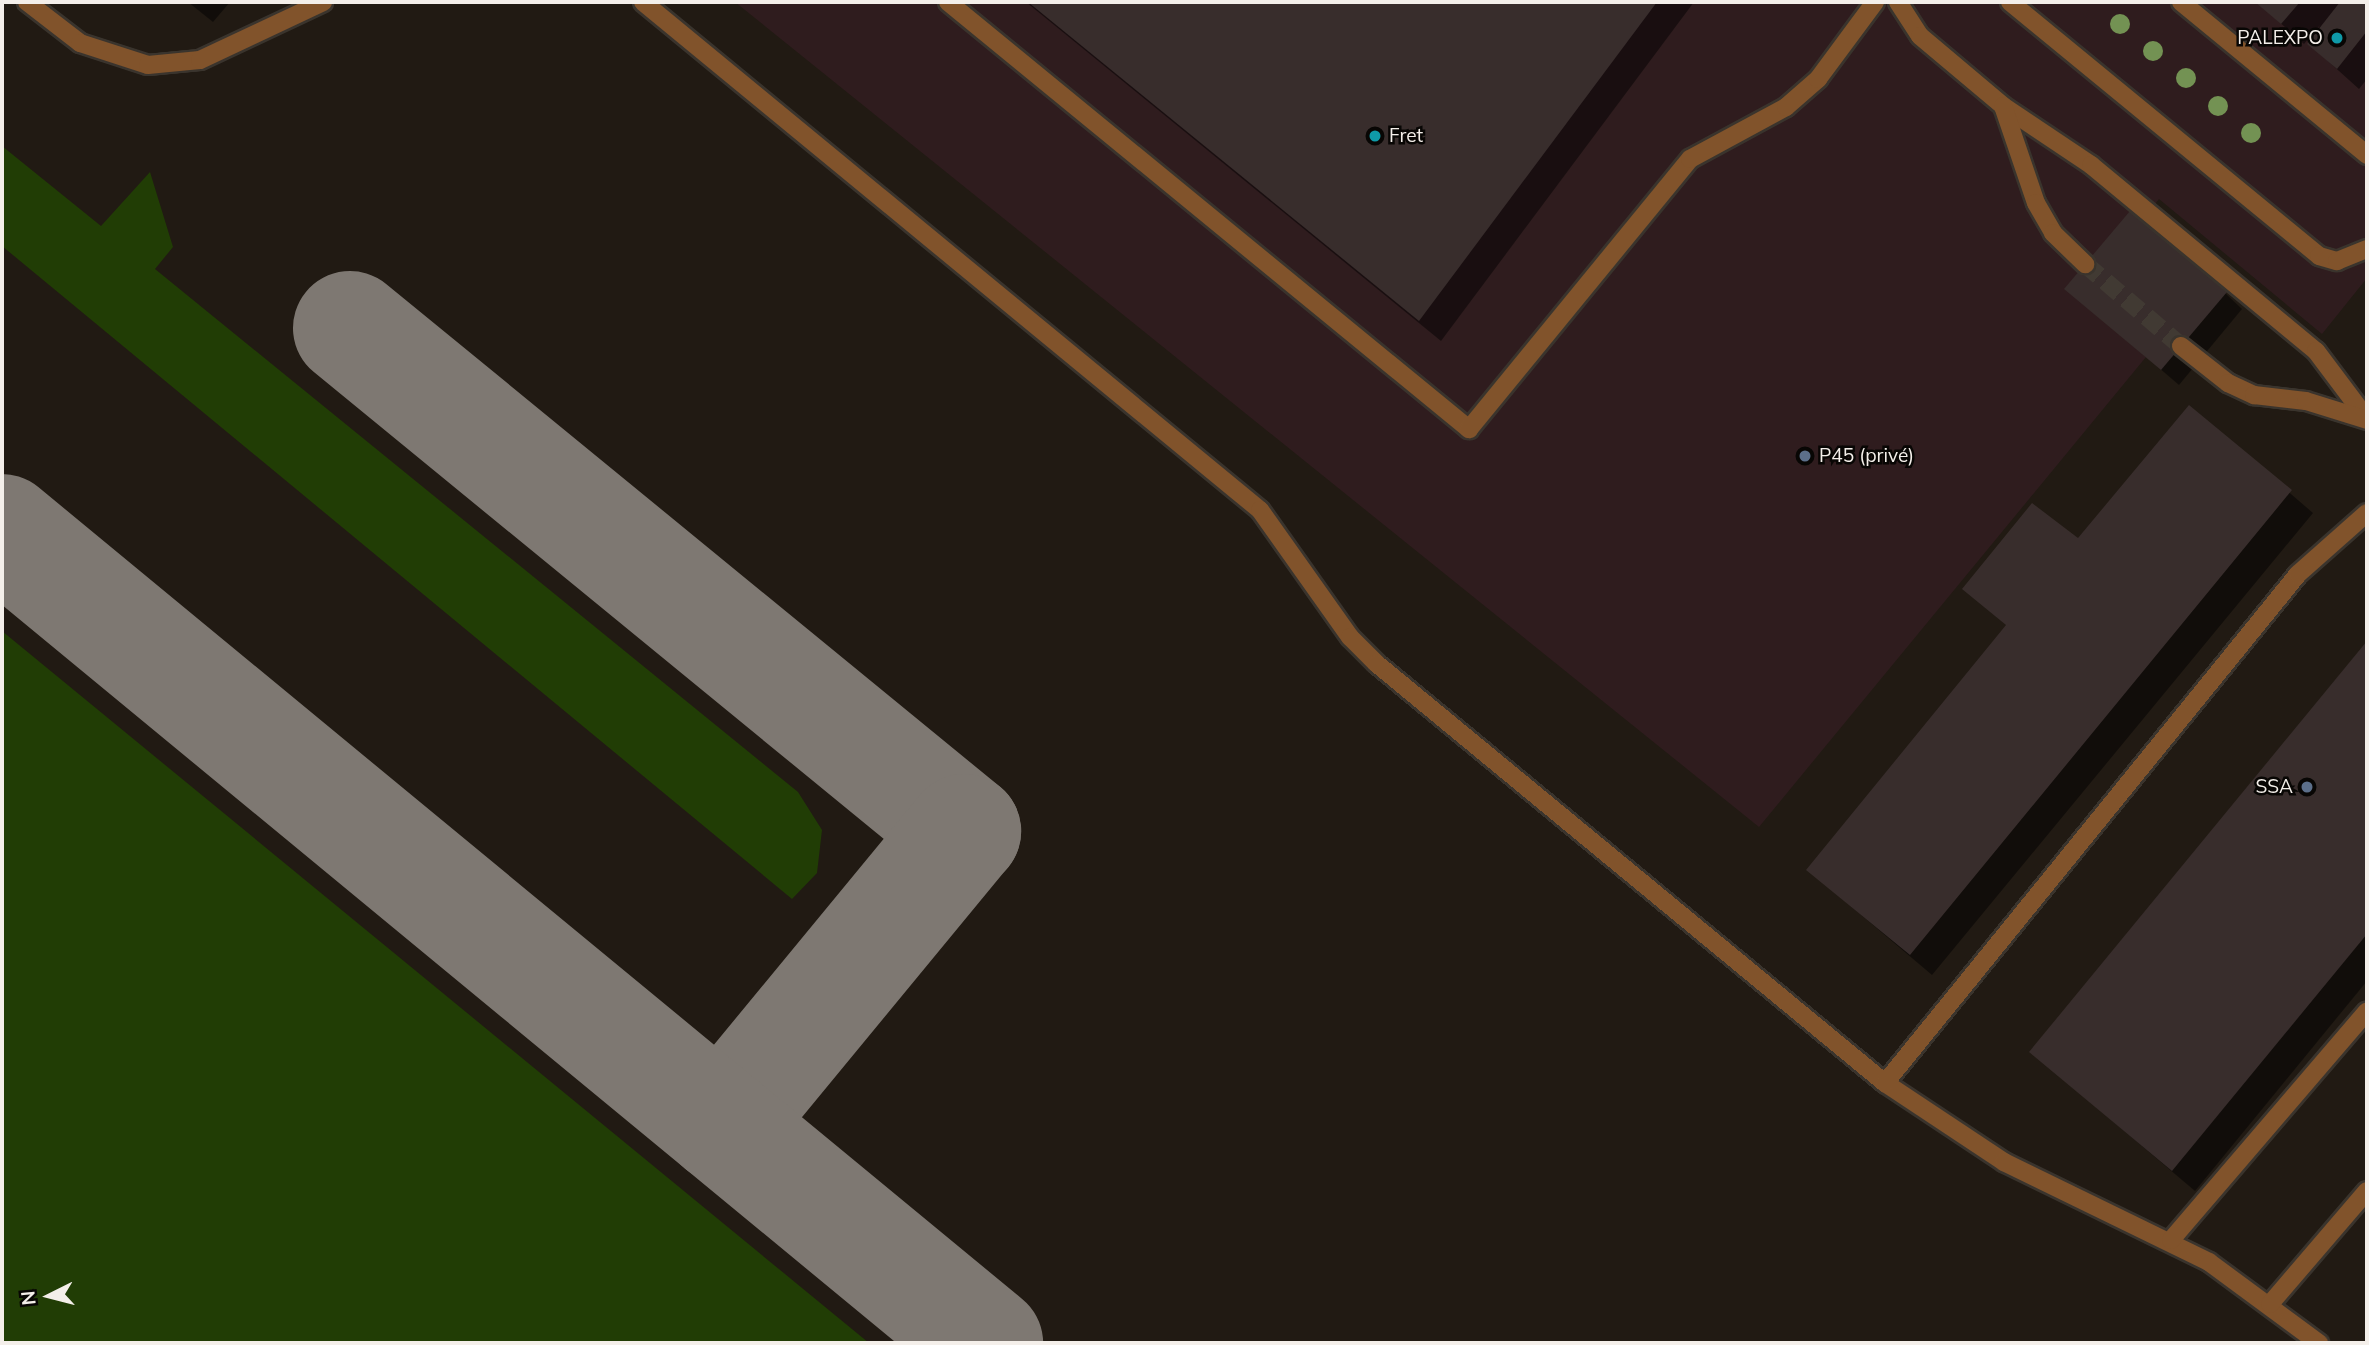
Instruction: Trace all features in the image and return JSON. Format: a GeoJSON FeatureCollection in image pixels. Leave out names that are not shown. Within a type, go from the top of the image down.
{"type":"FeatureCollection","features":[{"type":"Feature","properties":{"kind":"street"},"geometry":{"type":"LineString","coordinates":[[27,2],[80,43],[148,65],[200,60],[323,2]]}},
{"type":"Feature","properties":{"kind":"street"},"geometry":{"type":"LineString","coordinates":[[643,2],[1260,510],[1377,664],[1885,1083],[2004,1162],[2171,1240],[2270,1304],[2309,1340]]}},
{"type":"Feature","properties":{"kind":"street"},"geometry":{"type":"LineString","coordinates":[[948,2],[1469,429],[1690,159],[1786,107],[1818,79],[1875,2]]}},
{"type":"Feature","properties":{"kind":"street"},"geometry":{"type":"LineString","coordinates":[[1898,2],[1920,36],[2003,106],[2091,165],[2221,269],[2316,351],[2367,419]]}},
{"type":"Feature","properties":{"kind":"street"},"geometry":{"type":"LineString","coordinates":[[2010,2],[2319,256],[2337,261],[2367,249]]}},
{"type":"Feature","properties":{"kind":"street"},"geometry":{"type":"LineString","coordinates":[[2181,2],[2367,155]]}},
{"type":"Feature","properties":{"kind":"street"},"geometry":{"type":"LineString","coordinates":[[2003,106],[2036,204],[2053,233],[2085,264]]}},
{"type":"Feature","properties":{"kind":"street"},"geometry":{"type":"LineString","coordinates":[[2181,346],[2228,383],[2254,395],[2306,401],[2367,419]]}},
{"type":"Feature","properties":{"kind":"street"},"geometry":{"type":"LineString","coordinates":[[1885,1083],[2298,574],[2367,513]]}},
{"type":"Feature","properties":{"kind":"street"},"geometry":{"type":"LineString","coordinates":[[2171,1240],[2367,1011]]}},
{"type":"Feature","properties":{"kind":"street"},"geometry":{"type":"LineString","coordinates":[[2270,1304],[2367,1191]]}},
{"type":"Feature","properties":{"kind":"shaded area"},"geometry":{"type":"Polygon","coordinates":[[[735,2],[2367,2],[2367,278],[2322,334],[2159,199],[2078,300],[2146,357],[1759,827],[735,2]]]}},
{"type":"Feature","properties":{"kind":"green space"},"geometry":{"type":"Polygon","coordinates":[[[2,146],[101,226],[150,172],[173,247],[155,269],[798,792],[822,830],[817,873],[792,899],[2,246],[2,146]]]}},
{"type":"Feature","properties":{"kind":"green space"},"geometry":{"type":"Polygon","coordinates":[[[2,631],[869,1343],[2,1343],[2,631]]]}},
{"type":"Feature","properties":{"kind":"building","name":"Fret"},"geometry":{"type":"Polygon","coordinates":[[[1028,2],[1657,2],[1419,321],[1028,2]]]}},
{"type":"Feature","properties":{"kind":"building","name":"PALEXPO"},"geometry":{"type":"Polygon","coordinates":[[[2255,2],[2300,2],[2281,24],[2255,2]]]}},
{"type":"Feature","properties":{"kind":"building","name":"PALEXPO"},"geometry":{"type":"Polygon","coordinates":[[[2340,2],[2367,2],[2367,31],[2337,69],[2307,44],[2340,2]]]}},
{"type":"Feature","properties":{"kind":"building"},"geometry":{"type":"Polygon","coordinates":[[[2130,211],[2227,292],[2161,370],[2064,289],[2130,211]]]}},
{"type":"Feature","properties":{"kind":"building"},"geometry":{"type":"Polygon","coordinates":[[[2189,405],[2292,490],[1910,955],[1806,870],[2006,625],[1962,589],[2032,503],[2078,538],[2189,405]]]}},
{"type":"Feature","properties":{"kind":"building","name":"SSA"},"geometry":{"type":"Polygon","coordinates":[[[2367,641],[2367,934],[2172,1171],[2029,1052],[2367,641]]]}},
{"type":"Feature","properties":{"kind":"taxiway"},"geometry":{"type":"LineString","coordinates":[[350,328],[964,831],[722,1125]]}},
{"type":"Feature","properties":{"kind":"taxiway"},"geometry":{"type":"LineString","coordinates":[[2,531],[986,1343]]}},
{"type":"Feature","properties":{"kind":"tunnel"},"geometry":{"type":"LineString","coordinates":[[2085,264],[2181,346]]}},
{"type":"Feature","properties":{"kind":"place","name":"PALEXPO"},"geometry":{"type":"Point","coordinates":[2337,38]}},
{"type":"Feature","properties":{"kind":"place","name":"Fret"},"geometry":{"type":"Point","coordinates":[1375,136]}},
{"type":"Feature","properties":{"kind":"place","name":"P45 (privé)"},"geometry":{"type":"Point","coordinates":[1805,456]}},
{"type":"Feature","properties":{"kind":"place","name":"SSA"},"geometry":{"type":"Point","coordinates":[2307,787]}}]}
